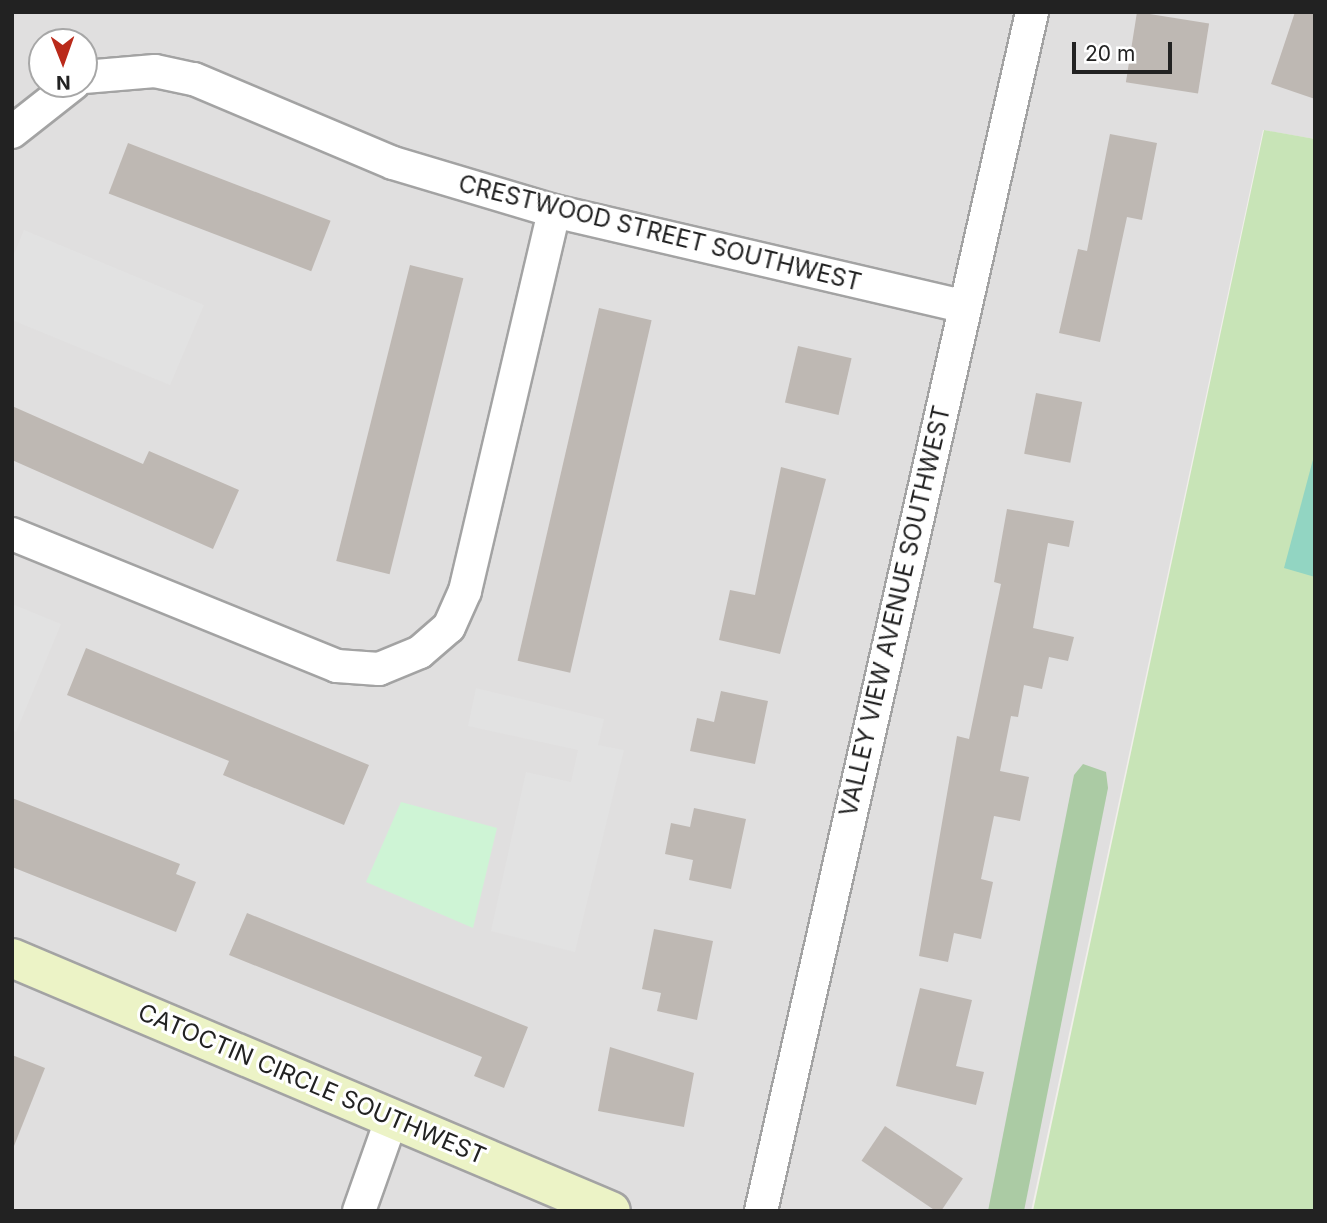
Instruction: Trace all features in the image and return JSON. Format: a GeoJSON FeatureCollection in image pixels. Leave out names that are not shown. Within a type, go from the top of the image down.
{"type":"FeatureCollection","features":[{"type":"Feature","properties":{"kind":"main road","name":"CATOCTIN CIRCLE SOUTHWEST"},"geometry":{"type":"LineString","coordinates":[[12,958],[611,1211]]}},
{"type":"Feature","properties":{"kind":"street","name":"VALLEY VIEW AVENUE SOUTHWEST"},"geometry":{"type":"LineString","coordinates":[[761,1211],[961,306],[1032,12]]}},
{"type":"Feature","properties":{"kind":"street","name":"CRESTWOOD STREET SOUTHWEST"},"geometry":{"type":"LineString","coordinates":[[98,77],[155,71],[194,79],[393,163],[554,211],[961,306]]}},
{"type":"Feature","properties":{"kind":"street"},"geometry":{"type":"LineString","coordinates":[[12,132],[55,98]]}},
{"type":"Feature","properties":{"kind":"street"},"geometry":{"type":"LineString","coordinates":[[12,534],[337,666],[379,669],[420,652],[449,628],[465,591],[554,211]]}},
{"type":"Feature","properties":{"kind":"street"},"geometry":{"type":"LineString","coordinates":[[359,1211],[392,1118]]}},
{"type":"Feature","properties":{"kind":"shaded area"},"geometry":{"type":"Polygon","coordinates":[[[12,12],[1315,12],[1315,139],[1263,130],[1031,1211],[12,1211],[12,12]]]}},
{"type":"Feature","properties":{"kind":"shaded area"},"geometry":{"type":"Polygon","coordinates":[[[24,230],[204,305],[170,385],[12,320],[12,259],[24,230]]]}},
{"type":"Feature","properties":{"kind":"shaded area"},"geometry":{"type":"Polygon","coordinates":[[[12,604],[61,624],[16,732],[12,730],[12,604]]]}},
{"type":"Feature","properties":{"kind":"shaded area"},"geometry":{"type":"Polygon","coordinates":[[[476,688],[604,719],[598,745],[624,750],[575,952],[491,931],[526,772],[571,782],[578,750],[468,726],[476,688]]]}},
{"type":"Feature","properties":{"kind":"green space"},"geometry":{"type":"Polygon","coordinates":[[[1264,130],[1315,139],[1315,1211],[1033,1211],[1264,130]]]}},
{"type":"Feature","properties":{"kind":"green space"},"geometry":{"type":"Polygon","coordinates":[[[1315,452],[1315,577],[1284,568],[1315,452]]]}},
{"type":"Feature","properties":{"kind":"green space"},"geometry":{"type":"Polygon","coordinates":[[[1083,764],[1106,772],[1108,788],[1024,1211],[988,1211],[1074,775],[1083,764]]]}},
{"type":"Feature","properties":{"kind":"green space"},"geometry":{"type":"Polygon","coordinates":[[[401,802],[497,828],[473,928],[366,882],[401,802]]]}},
{"type":"Feature","properties":{"kind":"building"},"geometry":{"type":"Polygon","coordinates":[[[1137,12],[1209,23],[1198,94],[1126,82],[1137,12]]]}},
{"type":"Feature","properties":{"kind":"building"},"geometry":{"type":"Polygon","coordinates":[[[1295,12],[1315,12],[1315,99],[1271,84],[1295,12]]]}},
{"type":"Feature","properties":{"kind":"building"},"geometry":{"type":"Polygon","coordinates":[[[1110,134],[1157,143],[1142,220],[1127,217],[1100,342],[1059,333],[1078,249],[1087,251],[1110,134]]]}},
{"type":"Feature","properties":{"kind":"building"},"geometry":{"type":"Polygon","coordinates":[[[128,143],[331,221],[311,271],[109,193],[128,143]]]}},
{"type":"Feature","properties":{"kind":"building"},"geometry":{"type":"Polygon","coordinates":[[[410,265],[463,278],[390,574],[336,561],[410,265]]]}},
{"type":"Feature","properties":{"kind":"building"},"geometry":{"type":"Polygon","coordinates":[[[599,308],[652,320],[570,673],[518,661],[599,308]]]}},
{"type":"Feature","properties":{"kind":"building"},"geometry":{"type":"Polygon","coordinates":[[[798,346],[852,358],[839,415],[785,403],[798,346]]]}},
{"type":"Feature","properties":{"kind":"building"},"geometry":{"type":"Polygon","coordinates":[[[1036,393],[1082,402],[1070,463],[1024,454],[1036,393]]]}},
{"type":"Feature","properties":{"kind":"building"},"geometry":{"type":"Polygon","coordinates":[[[12,406],[143,464],[149,451],[239,490],[213,549],[12,460],[12,406]]]}},
{"type":"Feature","properties":{"kind":"building"},"geometry":{"type":"Polygon","coordinates":[[[781,467],[826,479],[780,654],[719,640],[730,590],[755,595],[781,467]]]}},
{"type":"Feature","properties":{"kind":"building"},"geometry":{"type":"Polygon","coordinates":[[[1007,509],[1074,521],[1069,547],[1048,543],[1033,628],[1074,637],[1068,661],[1049,657],[1042,689],[1024,685],[1018,717],[1011,716],[1000,771],[1029,777],[1020,821],[994,816],[981,879],[993,882],[981,939],[954,933],[948,962],[919,956],[957,736],[969,739],[1001,584],[994,582],[1007,509]]]}},
{"type":"Feature","properties":{"kind":"building"},"geometry":{"type":"Polygon","coordinates":[[[86,648],[369,765],[344,825],[223,775],[229,761],[67,695],[86,648]]]}},
{"type":"Feature","properties":{"kind":"building"},"geometry":{"type":"Polygon","coordinates":[[[721,691],[768,701],[755,764],[690,751],[697,718],[714,722],[721,691]]]}},
{"type":"Feature","properties":{"kind":"building"},"geometry":{"type":"Polygon","coordinates":[[[12,798],[180,864],[176,874],[196,882],[176,932],[12,867],[12,798]]]}},
{"type":"Feature","properties":{"kind":"building"},"geometry":{"type":"Polygon","coordinates":[[[694,808],[746,819],[731,889],[689,880],[693,860],[665,854],[671,823],[690,827],[694,808]]]}},
{"type":"Feature","properties":{"kind":"building"},"geometry":{"type":"Polygon","coordinates":[[[247,913],[528,1027],[504,1088],[474,1076],[482,1057],[229,955],[247,913]]]}},
{"type":"Feature","properties":{"kind":"building"},"geometry":{"type":"Polygon","coordinates":[[[654,929],[713,941],[697,1020],[657,1011],[661,993],[642,989],[654,929]]]}},
{"type":"Feature","properties":{"kind":"building"},"geometry":{"type":"Polygon","coordinates":[[[920,988],[972,1000],[956,1066],[984,1072],[976,1105],[896,1086],[920,988]]]}},
{"type":"Feature","properties":{"kind":"building"},"geometry":{"type":"Polygon","coordinates":[[[610,1047],[694,1073],[684,1127],[598,1111],[610,1047]]]}},
{"type":"Feature","properties":{"kind":"building"},"geometry":{"type":"Polygon","coordinates":[[[12,1055],[45,1068],[14,1146],[12,1146],[12,1055]]]}},
{"type":"Feature","properties":{"kind":"building"},"geometry":{"type":"Polygon","coordinates":[[[885,1126],[963,1179],[941,1211],[936,1211],[862,1161],[885,1126]]]}}]}
